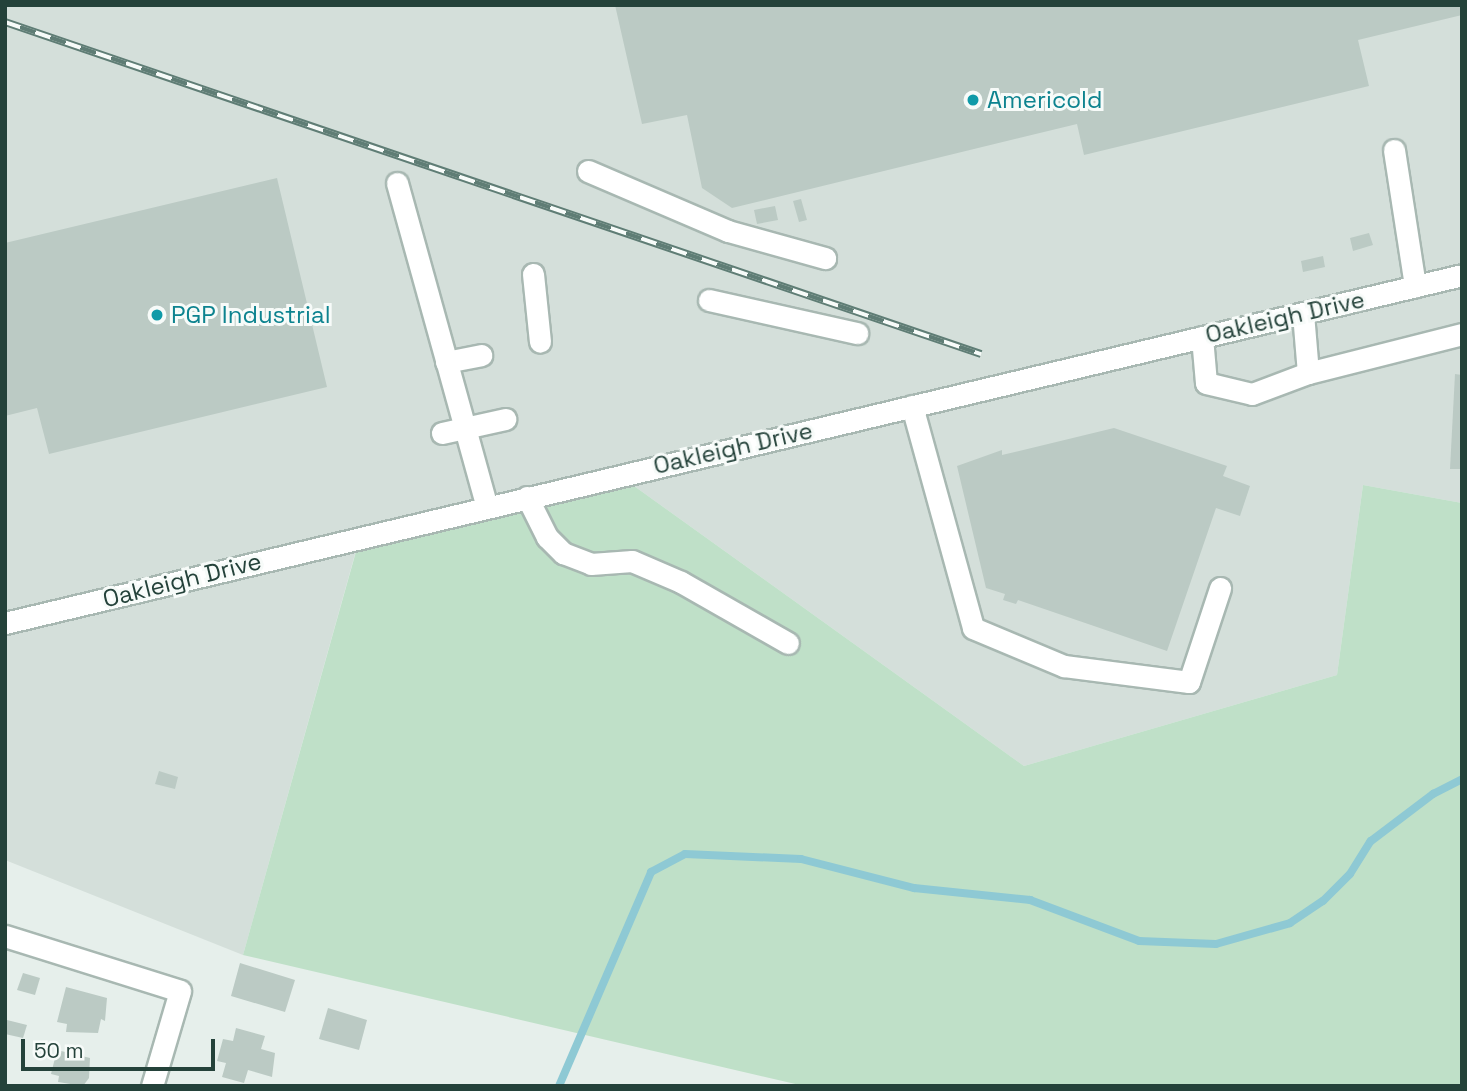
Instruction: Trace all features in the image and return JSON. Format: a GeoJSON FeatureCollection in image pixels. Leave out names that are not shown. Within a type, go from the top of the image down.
{"type":"FeatureCollection","features":[{"type":"Feature","properties":{"kind":"street"},"geometry":{"type":"LineString","coordinates":[[1394,150],[1415,286]]}},
{"type":"Feature","properties":{"kind":"street"},"geometry":{"type":"LineString","coordinates":[[588,171],[728,231],[825,258]]}},
{"type":"Feature","properties":{"kind":"street"},"geometry":{"type":"LineString","coordinates":[[397,183],[446,362],[443,389],[465,429],[487,507]]}},
{"type":"Feature","properties":{"kind":"street"},"geometry":{"type":"LineString","coordinates":[[533,274],[540,342]]}},
{"type":"Feature","properties":{"kind":"street","name":"Oakleigh Drive"},"geometry":{"type":"LineString","coordinates":[[5,623],[1462,275]]}},
{"type":"Feature","properties":{"kind":"street"},"geometry":{"type":"LineString","coordinates":[[709,300],[857,333]]}},
{"type":"Feature","properties":{"kind":"street"},"geometry":{"type":"LineString","coordinates":[[1303,313],[1308,373]]}},
{"type":"Feature","properties":{"kind":"street"},"geometry":{"type":"LineString","coordinates":[[1202,337],[1206,383],[1252,394],[1308,373],[1462,334]]}},
{"type":"Feature","properties":{"kind":"street"},"geometry":{"type":"LineString","coordinates":[[446,362],[481,355]]}},
{"type":"Feature","properties":{"kind":"street"},"geometry":{"type":"LineString","coordinates":[[912,406],[973,628],[1064,666],[1189,682],[1220,588]]}},
{"type":"Feature","properties":{"kind":"street"},"geometry":{"type":"LineString","coordinates":[[442,433],[505,419]]}},
{"type":"Feature","properties":{"kind":"street"},"geometry":{"type":"LineString","coordinates":[[527,497],[547,537],[563,553],[591,564],[632,561],[681,582],[788,643]]}},
{"type":"Feature","properties":{"kind":"street"},"geometry":{"type":"LineString","coordinates":[[5,936],[180,991],[152,1086]]}},
{"type":"Feature","properties":{"kind":"shaded area"},"geometry":{"type":"Polygon","coordinates":[[[5,5],[1462,5],[1462,503],[1363,485],[1337,675],[1024,766],[609,468],[357,547],[243,955],[5,860],[5,5]]]}},
{"type":"Feature","properties":{"kind":"green space"},"geometry":{"type":"Polygon","coordinates":[[[609,468],[1024,766],[1337,675],[1363,485],[1462,503],[1462,1086],[804,1086],[243,955],[357,548],[609,468]]]}},
{"type":"Feature","properties":{"kind":"building","name":"Americold"},"geometry":{"type":"Polygon","coordinates":[[[615,5],[1462,5],[1462,15],[1358,40],[1369,86],[1084,155],[1077,124],[732,208],[702,188],[687,115],[642,124],[615,5]]]}},
{"type":"Feature","properties":{"kind":"building","name":"PGP Industrial"},"geometry":{"type":"Polygon","coordinates":[[[277,178],[327,387],[49,454],[37,408],[5,416],[5,243],[277,178]]]}},
{"type":"Feature","properties":{"kind":"building"},"geometry":{"type":"Polygon","coordinates":[[[801,199],[807,220],[799,222],[793,201],[801,199]]]}},
{"type":"Feature","properties":{"kind":"building"},"geometry":{"type":"Polygon","coordinates":[[[775,206],[778,220],[757,224],[754,210],[775,206]]]}},
{"type":"Feature","properties":{"kind":"building"},"geometry":{"type":"Polygon","coordinates":[[[1369,233],[1373,245],[1353,251],[1350,238],[1369,233]]]}},
{"type":"Feature","properties":{"kind":"building"},"geometry":{"type":"Polygon","coordinates":[[[1323,256],[1325,267],[1303,272],[1301,261],[1323,256]]]}},
{"type":"Feature","properties":{"kind":"building"},"geometry":{"type":"Polygon","coordinates":[[[1455,374],[1462,375],[1462,469],[1450,469],[1455,374]]]}},
{"type":"Feature","properties":{"kind":"building"},"geometry":{"type":"Polygon","coordinates":[[[1114,428],[1227,466],[1223,476],[1250,486],[1240,516],[1216,508],[1167,651],[1018,600],[1016,604],[1003,600],[1005,594],[986,588],[957,466],[1002,450],[1002,455],[1114,428]]]}},
{"type":"Feature","properties":{"kind":"building"},"geometry":{"type":"Polygon","coordinates":[[[159,771],[178,777],[175,789],[155,784],[159,771]]]}},
{"type":"Feature","properties":{"kind":"building"},"geometry":{"type":"Polygon","coordinates":[[[240,963],[295,980],[285,1012],[231,996],[240,963]]]}},
{"type":"Feature","properties":{"kind":"building"},"geometry":{"type":"Polygon","coordinates":[[[23,973],[40,978],[35,995],[17,990],[23,973]]]}},
{"type":"Feature","properties":{"kind":"building"},"geometry":{"type":"Polygon","coordinates":[[[66,987],[107,998],[105,1021],[101,1019],[98,1033],[66,1032],[67,1024],[57,1022],[66,987]]]}},
{"type":"Feature","properties":{"kind":"building"},"geometry":{"type":"Polygon","coordinates":[[[328,1008],[367,1020],[359,1050],[319,1039],[328,1008]]]}},
{"type":"Feature","properties":{"kind":"building"},"geometry":{"type":"Polygon","coordinates":[[[7,1020],[27,1025],[23,1038],[5,1034],[7,1020]]]}},
{"type":"Feature","properties":{"kind":"building"},"geometry":{"type":"Polygon","coordinates":[[[236,1028],[265,1036],[261,1049],[275,1053],[272,1077],[248,1070],[244,1083],[222,1077],[226,1063],[217,1061],[223,1039],[233,1041],[236,1028]]]}},
{"type":"Feature","properties":{"kind":"building"},"geometry":{"type":"Polygon","coordinates":[[[57,1050],[90,1058],[89,1078],[83,1086],[58,1082],[59,1076],[51,1074],[57,1050]]]}},
{"type":"Feature","properties":{"kind":"waterway"},"geometry":{"type":"LineString","coordinates":[[559,1086],[651,872],[685,854],[801,859],[914,888],[1030,900],[1139,941],[1216,944],[1290,923],[1323,901],[1350,874],[1371,841],[1433,794],[1462,779]]}},
{"type":"Feature","properties":{"kind":"railway"},"geometry":{"type":"LineString","coordinates":[[5,22],[981,354]]}},
{"type":"Feature","properties":{"kind":"place","name":"Americold"},"geometry":{"type":"Point","coordinates":[973,100]}},
{"type":"Feature","properties":{"kind":"place","name":"PGP Industrial"},"geometry":{"type":"Point","coordinates":[157,315]}}]}
